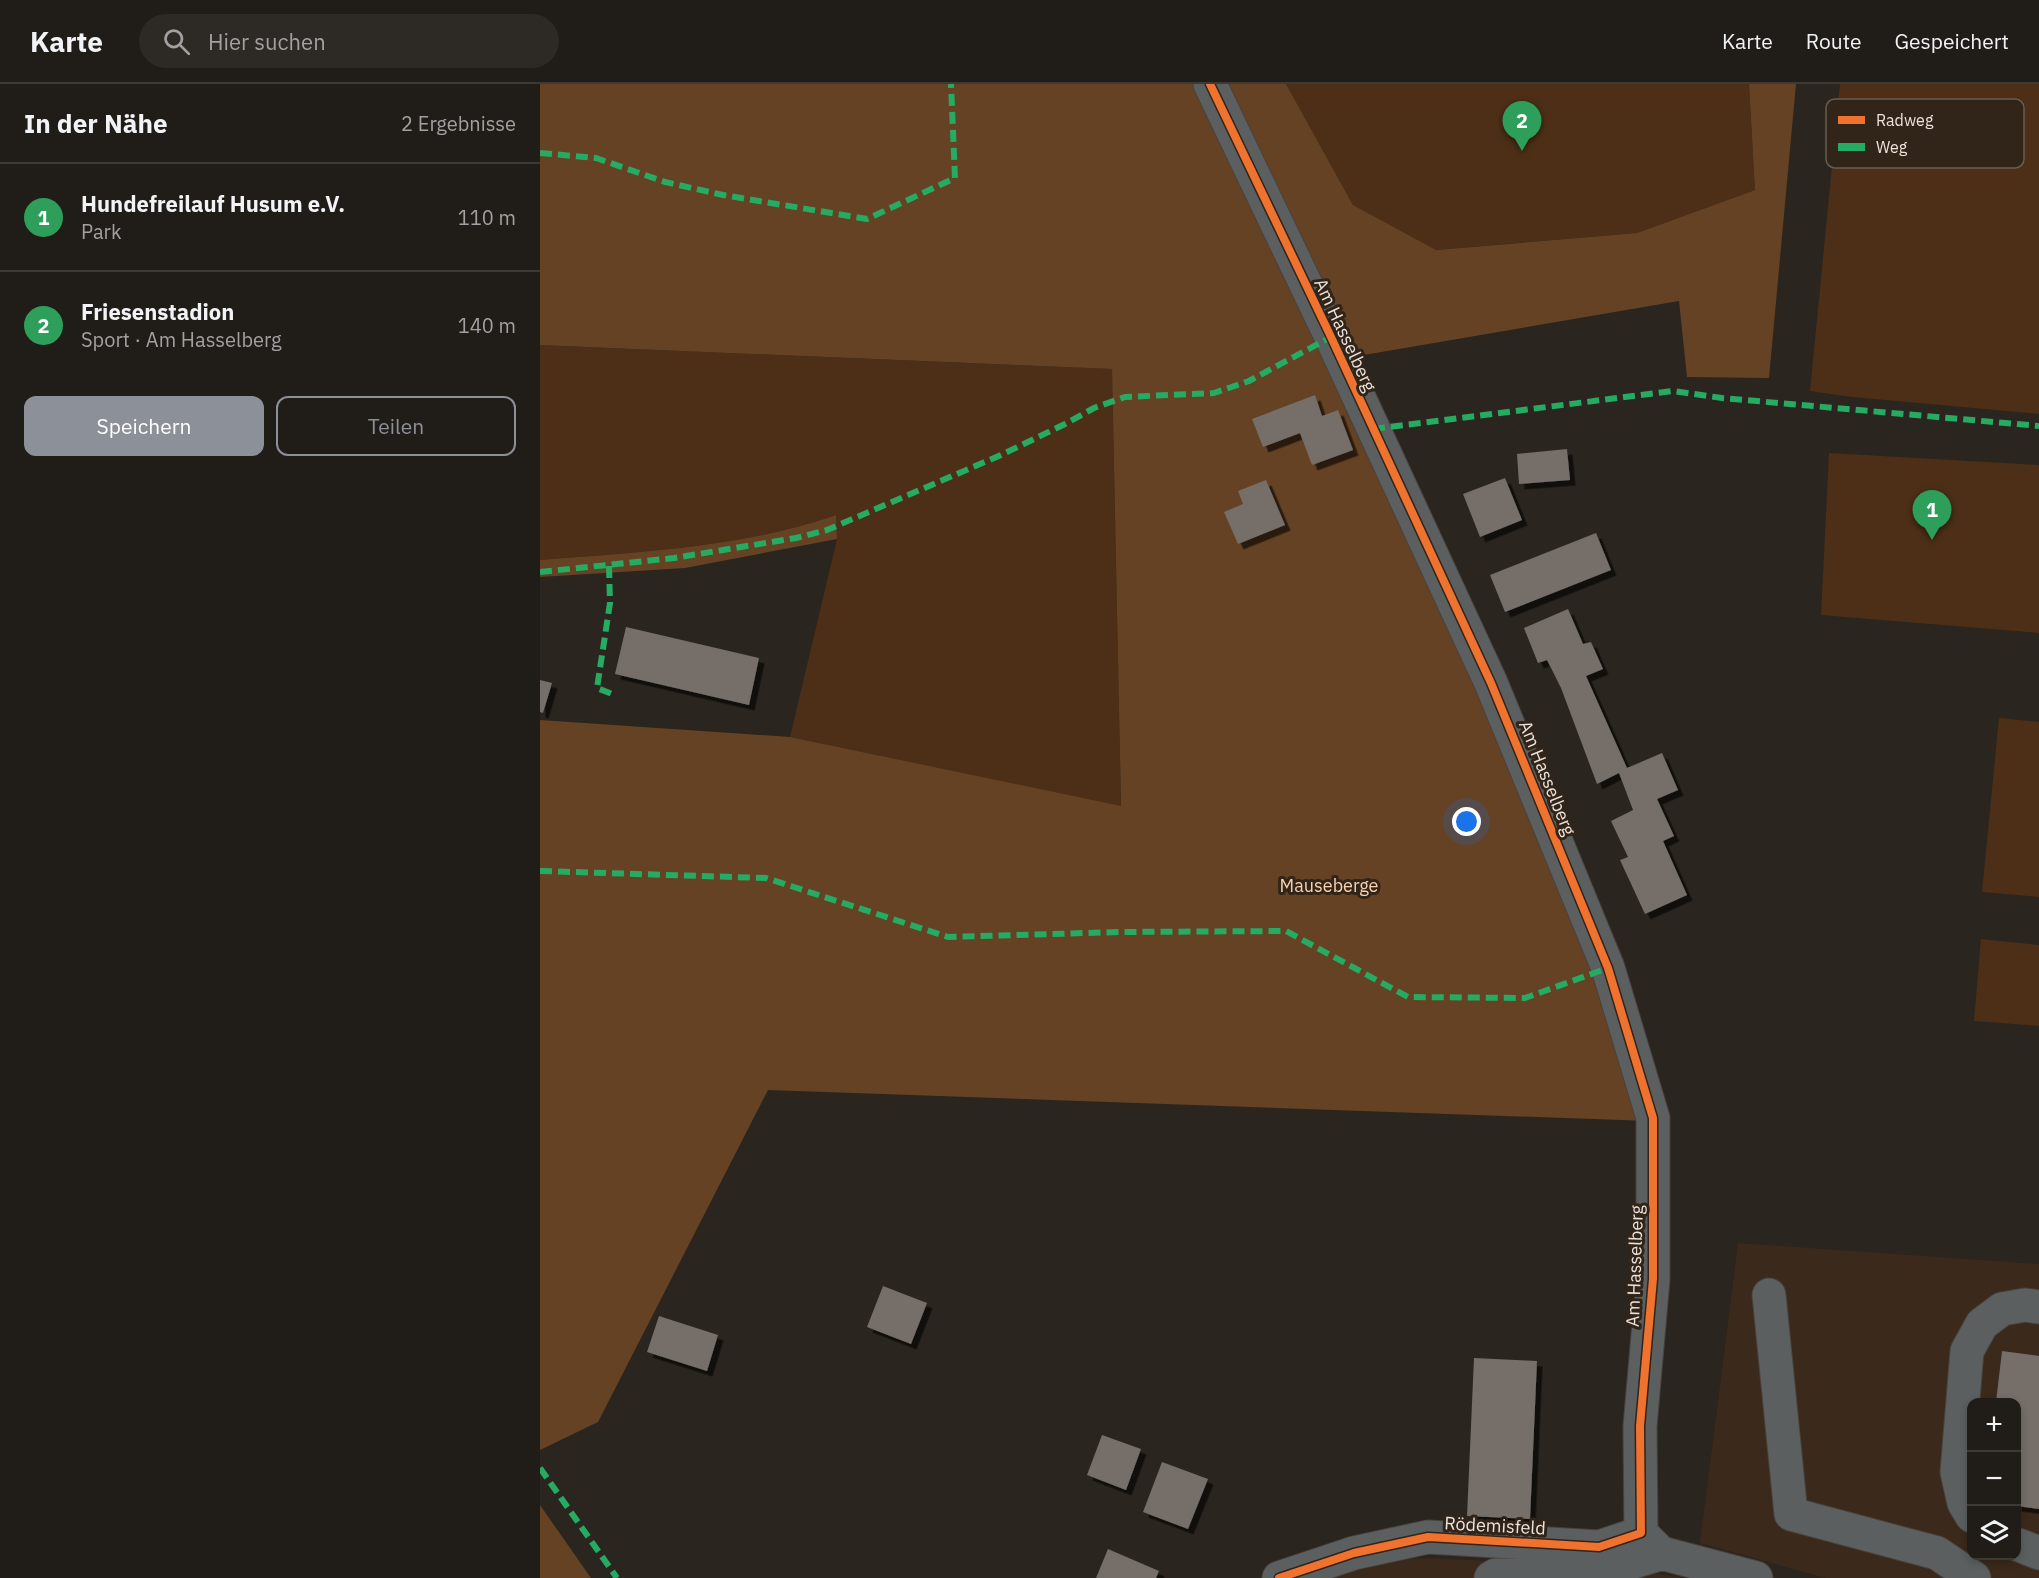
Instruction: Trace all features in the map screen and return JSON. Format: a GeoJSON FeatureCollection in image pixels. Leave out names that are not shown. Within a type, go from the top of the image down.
{"type":"FeatureCollection","features":[{"type":"Feature","properties":{"kind":"street","name":"Am Hasselberg"},"geometry":{"type":"LineString","coordinates":[[1209,84],[1331,337],[1491,683],[1608,968],[1653,1118],[1653,1279],[1640,1426],[1652,1543]]}},
{"type":"Feature","properties":{"kind":"street"},"geometry":{"type":"LineString","coordinates":[[1769,1295],[1791,1514],[1937,1553],[1974,1578]]}},
{"type":"Feature","properties":{"kind":"street"},"geometry":{"type":"LineString","coordinates":[[1967,1509],[1957,1472],[1967,1351],[1982,1324],[2002,1309],[2025,1305],[2039,1307]]}},
{"type":"Feature","properties":{"kind":"street","name":"Rödemisfeld"},"geometry":{"type":"LineString","coordinates":[[1279,1578],[1354,1553],[1428,1537],[1599,1547],[1652,1543]]}},
{"type":"Feature","properties":{"kind":"street"},"geometry":{"type":"LineString","coordinates":[[1491,1578],[1496,1575],[1562,1576],[1630,1563],[1652,1543],[1756,1578]]}},
{"type":"Feature","properties":{"kind":"street"},"geometry":{"type":"LineString","coordinates":[[2021,1546],[2039,1553]]}},
{"type":"Feature","properties":{"kind":"shaded area"},"geometry":{"type":"Polygon","coordinates":[[[1286,84],[1749,84],[1755,190],[1637,233],[1435,250],[1353,205],[1286,84]]]}},
{"type":"Feature","properties":{"kind":"shaded area"},"geometry":{"type":"Polygon","coordinates":[[[1840,84],[2039,84],[2039,414],[1810,391],[1832,168],[2024,168],[2024,99],[1839,99],[1840,84]]]}},
{"type":"Feature","properties":{"kind":"shaded area"},"geometry":{"type":"Polygon","coordinates":[[[540,345],[1112,369],[1121,807],[790,737],[837,539],[836,515],[764,535],[727,542],[540,560],[540,345]]]}},
{"type":"Feature","properties":{"kind":"shaded area"},"geometry":{"type":"Polygon","coordinates":[[[1829,453],[2039,465],[2039,633],[1821,615],[1829,453]]]}},
{"type":"Feature","properties":{"kind":"shaded area"},"geometry":{"type":"Polygon","coordinates":[[[1999,718],[2039,722],[2039,897],[1982,892],[1999,718]]]}},
{"type":"Feature","properties":{"kind":"shaded area"},"geometry":{"type":"Polygon","coordinates":[[[1981,939],[2039,945],[2039,1026],[1974,1021],[1981,939]]]}},
{"type":"Feature","properties":{"kind":"shaded area"},"geometry":{"type":"Polygon","coordinates":[[[1738,1243],[2039,1264],[2039,1578],[1826,1578],[1700,1543],[1738,1243]]]}},
{"type":"Feature","properties":{"kind":"shaded area"},"geometry":{"type":"Polygon","coordinates":[[[1429,1558],[1601,1567],[1688,1578],[1299,1578],[1355,1560],[1429,1558]]]}},
{"type":"Feature","properties":{"kind":"green space","name":"Mauseberge"},"geometry":{"type":"Polygon","coordinates":[[[540,84],[1204,84],[1487,685],[1649,1121],[768,1090],[598,1422],[540,1450],[540,720],[790,737],[1121,806],[1112,369],[540,345],[540,84]]]}},
{"type":"Feature","properties":{"kind":"green space"},"geometry":{"type":"Polygon","coordinates":[[[1226,84],[1286,84],[1353,205],[1436,250],[1637,233],[1755,190],[1749,84],[1796,84],[1769,378],[1687,377],[1679,301],[1358,356],[1226,84]]]}},
{"type":"Feature","properties":{"kind":"green space"},"geometry":{"type":"Polygon","coordinates":[[[836,515],[837,539],[685,568],[540,577],[540,560],[727,542],[764,535],[836,515]]]}},
{"type":"Feature","properties":{"kind":"green space"},"geometry":{"type":"Polygon","coordinates":[[[540,1505],[591,1578],[540,1578],[540,1505]]]}},
{"type":"Feature","properties":{"kind":"building"},"geometry":{"type":"Polygon","coordinates":[[[1315,395],[1322,416],[1338,410],[1353,450],[1312,465],[1300,433],[1263,447],[1252,419],[1315,395]]]}},
{"type":"Feature","properties":{"kind":"building"},"geometry":{"type":"Polygon","coordinates":[[[1567,449],[1570,480],[1519,484],[1517,454],[1567,449]]]}},
{"type":"Feature","properties":{"kind":"building"},"geometry":{"type":"Polygon","coordinates":[[[1505,478],[1522,520],[1480,537],[1463,494],[1505,478]]]}},
{"type":"Feature","properties":{"kind":"building"},"geometry":{"type":"Polygon","coordinates":[[[1266,480],[1285,525],[1238,544],[1224,512],[1243,504],[1238,491],[1266,480]]]}},
{"type":"Feature","properties":{"kind":"building"},"geometry":{"type":"Polygon","coordinates":[[[1596,533],[1611,570],[1505,612],[1490,575],[1596,533]]]}},
{"type":"Feature","properties":{"kind":"building"},"geometry":{"type":"Polygon","coordinates":[[[1568,609],[1583,644],[1591,642],[1603,669],[1586,676],[1627,768],[1662,753],[1678,790],[1657,799],[1674,836],[1663,841],[1687,895],[1645,914],[1620,860],[1628,857],[1611,821],[1633,810],[1619,773],[1597,784],[1561,688],[1547,660],[1538,663],[1524,628],[1568,609]]]}},
{"type":"Feature","properties":{"kind":"building"},"geometry":{"type":"Polygon","coordinates":[[[626,627],[759,658],[749,705],[615,674],[626,627]]]}},
{"type":"Feature","properties":{"kind":"building"},"geometry":{"type":"Polygon","coordinates":[[[540,680],[552,683],[543,713],[540,712],[540,680]]]}},
{"type":"Feature","properties":{"kind":"building"},"geometry":{"type":"Polygon","coordinates":[[[883,1286],[927,1303],[911,1344],[867,1327],[883,1286]]]}},
{"type":"Feature","properties":{"kind":"building"},"geometry":{"type":"Polygon","coordinates":[[[659,1316],[718,1335],[707,1371],[647,1352],[659,1316]]]}},
{"type":"Feature","properties":{"kind":"building"},"geometry":{"type":"Polygon","coordinates":[[[2002,1351],[2039,1356],[2039,1509],[2021,1507],[2021,1398],[1996,1398],[2002,1351]]]}},
{"type":"Feature","properties":{"kind":"building"},"geometry":{"type":"Polygon","coordinates":[[[1474,1358],[1537,1361],[1530,1519],[1467,1516],[1474,1358]]]}},
{"type":"Feature","properties":{"kind":"building"},"geometry":{"type":"Polygon","coordinates":[[[1102,1435],[1141,1449],[1126,1490],[1087,1475],[1102,1435]]]}},
{"type":"Feature","properties":{"kind":"building"},"geometry":{"type":"Polygon","coordinates":[[[1162,1462],[1208,1479],[1188,1529],[1143,1512],[1162,1462]]]}},
{"type":"Feature","properties":{"kind":"building"},"geometry":{"type":"Polygon","coordinates":[[[1108,1549],[1159,1571],[1156,1578],[1096,1578],[1108,1549]]]}},
{"type":"Feature","properties":{"kind":"marked path"},"geometry":{"type":"LineString","coordinates":[[540,153],[596,158],[665,182],[723,195],[867,219],[955,178],[951,84]]}},
{"type":"Feature","properties":{"kind":"marked path"},"geometry":{"type":"LineString","coordinates":[[540,572],[674,558],[796,538],[827,530],[1001,455],[1094,408],[1125,397],[1214,393],[1249,381],[1331,337]]}},
{"type":"Feature","properties":{"kind":"marked path"},"geometry":{"type":"LineString","coordinates":[[1373,429],[1673,391],[1722,398],[2039,426]]}},
{"type":"Feature","properties":{"kind":"marked path"},"geometry":{"type":"LineString","coordinates":[[609,566],[610,603],[597,688],[612,694]]}},
{"type":"Feature","properties":{"kind":"marked path"},"geometry":{"type":"LineString","coordinates":[[540,871],[766,878],[948,937],[1121,932],[1286,931],[1408,997],[1525,998],[1608,968]]}},
{"type":"Feature","properties":{"kind":"marked path"},"geometry":{"type":"LineString","coordinates":[[540,1468],[617,1578]]}},
{"type":"Feature","properties":{"kind":"cycle path"},"geometry":{"type":"LineString","coordinates":[[1210,84],[1331,337],[1491,683],[1608,968],[1653,1118],[1653,1279],[1640,1426],[1641,1533],[1599,1547],[1428,1537],[1354,1553],[1279,1578]]}},
{"type":"Feature","properties":{"kind":"place","name":"Friesenstadion"},"geometry":{"type":"Point","coordinates":[1522,151]}},
{"type":"Feature","properties":{"kind":"place","name":"Hundefreilauf Husum e.V."},"geometry":{"type":"Point","coordinates":[1932,540]}}]}
